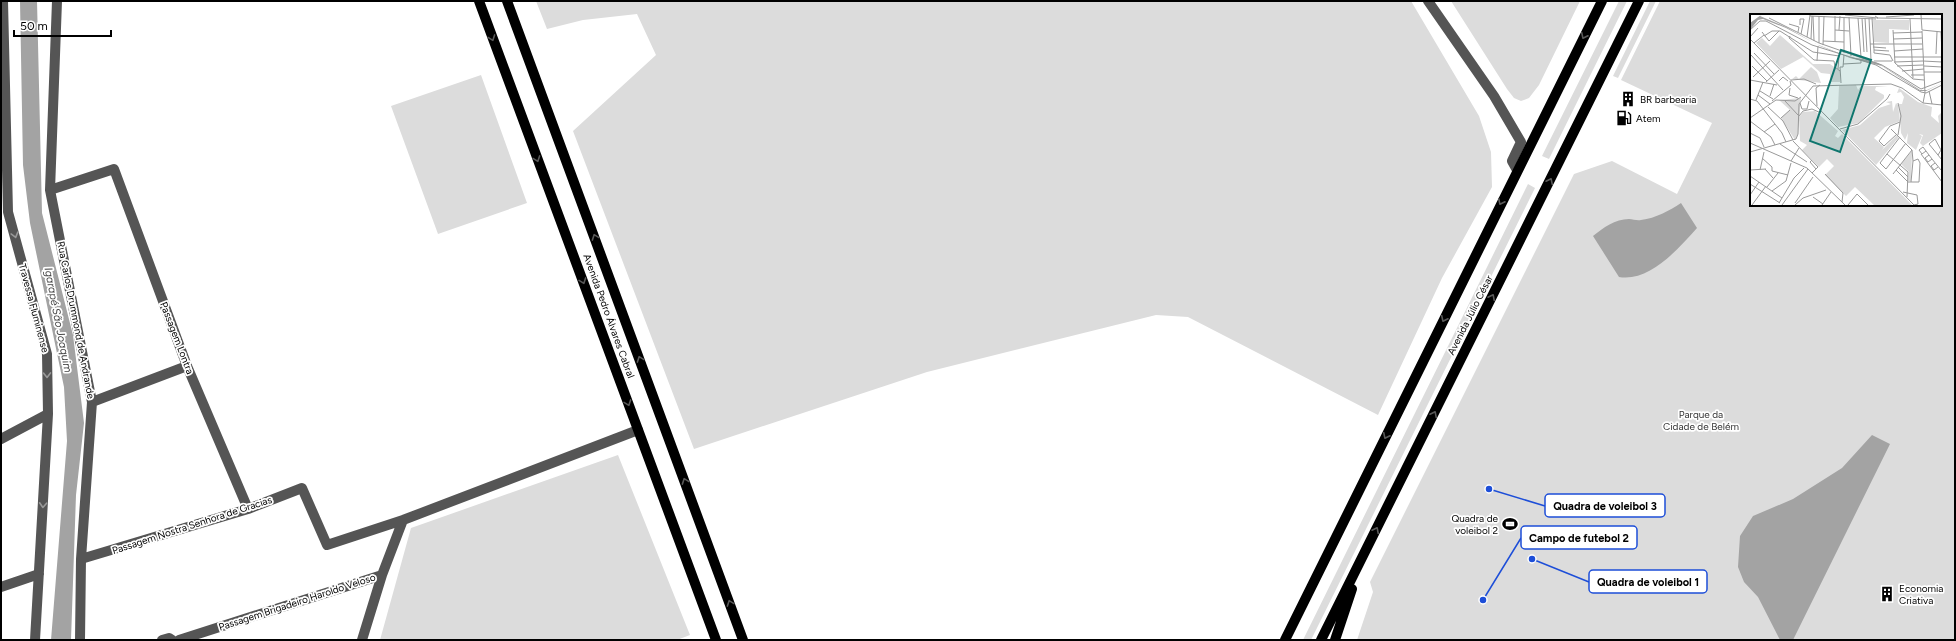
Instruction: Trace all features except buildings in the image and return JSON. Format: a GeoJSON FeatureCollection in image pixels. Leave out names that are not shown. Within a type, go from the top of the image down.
{"type":"FeatureCollection","features":[{"type":"Feature","properties":{"kind":"main road","name":"Avenida Pedro Álvares Cabral"},"geometry":{"type":"LineString","coordinates":[[479,1],[716,640]]}},
{"type":"Feature","properties":{"kind":"main road","name":"Avenida Pedro Álvares Cabral"},"geometry":{"type":"LineString","coordinates":[[507,1],[743,640]]}},
{"type":"Feature","properties":{"kind":"main road"},"geometry":{"type":"LineString","coordinates":[[1286,640],[1517,170],[1602,1]]}},
{"type":"Feature","properties":{"kind":"main road","name":"Avenida Júlio César"},"geometry":{"type":"LineString","coordinates":[[1321,640],[1639,1]]}},
{"type":"Feature","properties":{"kind":"main road"},"geometry":{"type":"LineString","coordinates":[[1335,640],[1365,551]]}},
{"type":"Feature","properties":{"kind":"street","name":"Rua Carlos Drummond de Andrande"},"geometry":{"type":"LineString","coordinates":[[57,1],[50,190],[92,402],[81,560],[80,640]]}},
{"type":"Feature","properties":{"kind":"street"},"geometry":{"type":"LineString","coordinates":[[1428,1],[1494,96],[1521,142],[1512,161],[1517,170]]}},
{"type":"Feature","properties":{"kind":"street","name":"Travessa Fluminense"},"geometry":{"type":"LineString","coordinates":[[2,7],[5,214],[47,354],[48,414],[35,640]]}},
{"type":"Feature","properties":{"kind":"street","name":"Passagem Lontra"},"geometry":{"type":"LineString","coordinates":[[50,190],[114,169],[187,366],[248,509]]}},
{"type":"Feature","properties":{"kind":"street"},"geometry":{"type":"LineString","coordinates":[[92,402],[187,366]]}},
{"type":"Feature","properties":{"kind":"street"},"geometry":{"type":"LineString","coordinates":[[1,439],[48,414]]}},
{"type":"Feature","properties":{"kind":"street"},"geometry":{"type":"LineString","coordinates":[[403,520],[638,430]]}},
{"type":"Feature","properties":{"kind":"street","name":"Passagem Nostra Senhora de Gracias"},"geometry":{"type":"LineString","coordinates":[[81,560],[248,509],[302,488],[327,545],[403,520]]}},
{"type":"Feature","properties":{"kind":"street","name":"Passagem Brigadeiro Haroldo Veloso"},"geometry":{"type":"LineString","coordinates":[[179,640],[382,575],[403,520]]}},
{"type":"Feature","properties":{"kind":"street"},"geometry":{"type":"LineString","coordinates":[[1,587],[39,574]]}},
{"type":"Feature","properties":{"kind":"street"},"geometry":{"type":"LineString","coordinates":[[362,640],[382,575]]}},
{"type":"Feature","properties":{"kind":"street"},"geometry":{"type":"LineString","coordinates":[[162,640],[169,638],[172,640]]}},
{"type":"Feature","properties":{"kind":"green space"},"geometry":{"type":"Polygon","coordinates":[[[536,1],[1411,1],[1479,116],[1491,152],[1492,187],[1442,278],[1378,415],[1188,317],[1156,315],[927,372],[694,449],[573,131],[656,55],[637,14],[583,20],[547,29],[536,1]]]}},
{"type":"Feature","properties":{"kind":"green space"},"geometry":{"type":"Polygon","coordinates":[[[1451,1],[1580,1],[1539,85],[1529,98],[1521,101],[1514,98],[1507,89],[1451,1]]]}},
{"type":"Feature","properties":{"kind":"green space"},"geometry":{"type":"Polygon","coordinates":[[[1619,1],[1627,1],[1549,159],[1542,156],[1619,1]]]}},
{"type":"Feature","properties":{"kind":"green space"},"geometry":{"type":"Polygon","coordinates":[[[1650,1],[1656,1],[1618,78],[1613,76],[1650,1]]]}},
{"type":"Feature","properties":{"kind":"green space","name":"Parque da Cidade de Belém"},"geometry":{"type":"Polygon","coordinates":[[[1660,1],[1955,1],[1955,640],[1357,640],[1373,592],[1370,582],[1574,174],[1612,161],[1677,194],[1712,123],[1621,80],[1660,1]]]}},
{"type":"Feature","properties":{"kind":"green space"},"geometry":{"type":"Polygon","coordinates":[[[481,75],[527,203],[438,234],[391,106],[481,75]]]}},
{"type":"Feature","properties":{"kind":"green space"},"geometry":{"type":"Polygon","coordinates":[[[1528,184],[1535,188],[1311,640],[1303,640],[1528,184]]]}},
{"type":"Feature","properties":{"kind":"green space"},"geometry":{"type":"Polygon","coordinates":[[[618,455],[690,635],[677,640],[380,640],[411,528],[618,455]]]}},
{"type":"Feature","properties":{"kind":"water","name":"Igarapé São Joaquim"},"geometry":{"type":"Polygon","coordinates":[[[20,1],[37,1],[42,213],[73,335],[84,423],[76,495],[71,640],[51,640],[67,441],[64,387],[30,223],[23,165],[20,1]]]}},
{"type":"Feature","properties":{"kind":"water"},"geometry":{"type":"Polygon","coordinates":[[[1681,203],[1697,228],[1672,254],[1652,269],[1642,274],[1630,277],[1619,277],[1593,236],[1614,222],[1624,219],[1640,220],[1652,218],[1681,203]]]}},
{"type":"Feature","properties":{"kind":"water"},"geometry":{"type":"Polygon","coordinates":[[[1872,435],[1890,444],[1793,640],[1780,640],[1758,597],[1744,582],[1738,567],[1740,536],[1753,516],[1793,499],[1842,468],[1872,435]]]}},
{"type":"Feature","properties":{"kind":"place","name":"BR barbearia"},"geometry":{"type":"Point","coordinates":[1628,99]}},
{"type":"Feature","properties":{"kind":"place","name":"Atem"},"geometry":{"type":"Point","coordinates":[1624,118]}},
{"type":"Feature","properties":{"kind":"place","name":"Quadra de voleibol 3"},"geometry":{"type":"Point","coordinates":[1489,489]}},
{"type":"Feature","properties":{"kind":"place","name":"Quadra de voleibol 2"},"geometry":{"type":"Point","coordinates":[1510,524]}},
{"type":"Feature","properties":{"kind":"place","name":"Quadra de voleibol 1"},"geometry":{"type":"Point","coordinates":[1532,559]}},
{"type":"Feature","properties":{"kind":"place","name":"Economia Criativa"},"geometry":{"type":"Point","coordinates":[1887,594]}},
{"type":"Feature","properties":{"kind":"place","name":"Campo de futebol 2"},"geometry":{"type":"Point","coordinates":[1483,600]}}]}
